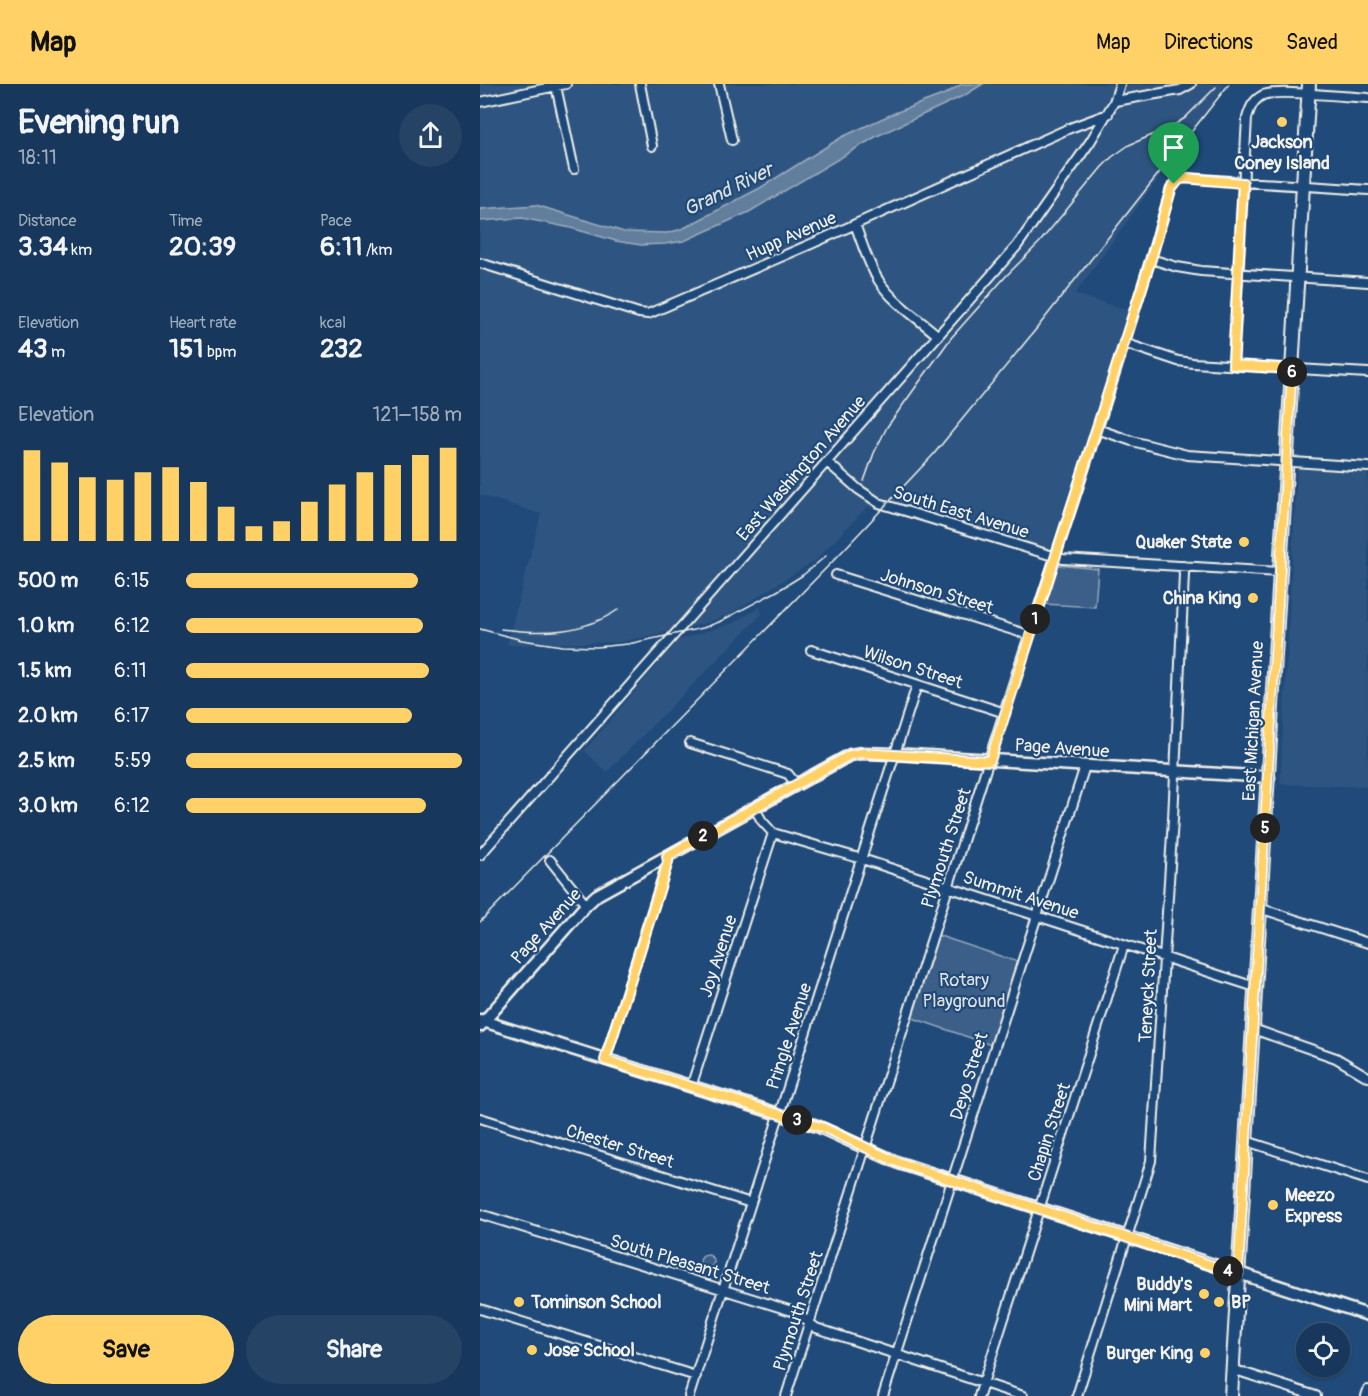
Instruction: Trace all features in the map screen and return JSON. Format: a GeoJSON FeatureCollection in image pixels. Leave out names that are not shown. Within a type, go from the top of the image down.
{"type":"FeatureCollection","features":[{"type":"Feature","properties":{"kind":"main road","name":"East Michigan Avenue"},"geometry":{"type":"LineString","coordinates":[[1231,1396],[1309,89]]}},
{"type":"Feature","properties":{"kind":"street"},"geometry":{"type":"LineString","coordinates":[[480,102],[566,84]]}},
{"type":"Feature","properties":{"kind":"street"},"geometry":{"type":"LineString","coordinates":[[640,84],[652,146]]}},
{"type":"Feature","properties":{"kind":"street"},"geometry":{"type":"LineString","coordinates":[[719,84],[732,140]]}},
{"type":"Feature","properties":{"kind":"street","name":"East Washington Avenue"},"geometry":{"type":"LineString","coordinates":[[480,855],[1027,234],[1108,114],[1120,84]]}},
{"type":"Feature","properties":{"kind":"street"},"geometry":{"type":"LineString","coordinates":[[1115,101],[1180,90],[1191,84]]}},
{"type":"Feature","properties":{"kind":"street"},"geometry":{"type":"LineString","coordinates":[[556,86],[574,169]]}},
{"type":"Feature","properties":{"kind":"street"},"geometry":{"type":"LineString","coordinates":[[1233,365],[1247,118],[1250,108],[1257,99],[1272,93],[1309,89],[1368,98]]}},
{"type":"Feature","properties":{"kind":"street","name":"Hupp Avenue"},"geometry":{"type":"LineString","coordinates":[[480,263],[644,315],[1070,128],[1108,114]]}},
{"type":"Feature","properties":{"kind":"street","name":"Plymouth Street"},"geometry":{"type":"LineString","coordinates":[[786,1396],[1151,259],[1171,189],[1179,179],[1185,178],[1243,183]]}},
{"type":"Feature","properties":{"kind":"street"},"geometry":{"type":"LineString","coordinates":[[1243,183],[1368,190]]}},
{"type":"Feature","properties":{"kind":"street"},"geometry":{"type":"LineString","coordinates":[[855,224],[879,281],[892,296],[938,335]]}},
{"type":"Feature","properties":{"kind":"street"},"geometry":{"type":"LineString","coordinates":[[1151,259],[1183,268],[1239,274],[1368,282]]}},
{"type":"Feature","properties":{"kind":"street"},"geometry":{"type":"LineString","coordinates":[[1124,343],[1178,361],[1368,373]]}},
{"type":"Feature","properties":{"kind":"street"},"geometry":{"type":"LineString","coordinates":[[1096,429],[1178,454],[1368,467]]}},
{"type":"Feature","properties":{"kind":"street","name":"South East Avenue"},"geometry":{"type":"LineString","coordinates":[[827,462],[858,489],[879,502],[1063,559],[1280,573]]}},
{"type":"Feature","properties":{"kind":"street","name":"Teneyck Street"},"geometry":{"type":"LineString","coordinates":[[1077,1396],[1151,1161],[1173,819],[1184,574],[1182,566]]}},
{"type":"Feature","properties":{"kind":"street","name":"Johnson Street"},"geometry":{"type":"LineString","coordinates":[[836,575],[1029,635]]}},
{"type":"Feature","properties":{"kind":"street","name":"Wilson Street"},"geometry":{"type":"LineString","coordinates":[[811,650],[1005,713]]}},
{"type":"Feature","properties":{"kind":"street","name":"Pringle Avenue"},"geometry":{"type":"LineString","coordinates":[[689,1396],[917,685]]}},
{"type":"Feature","properties":{"kind":"street"},"geometry":{"type":"LineString","coordinates":[[690,743],[788,774],[796,784]]}},
{"type":"Feature","properties":{"kind":"street","name":"Page Avenue"},"geometry":{"type":"LineString","coordinates":[[481,1023],[586,904],[597,895],[850,755],[895,754],[1269,777]]}},
{"type":"Feature","properties":{"kind":"street","name":"Deyo Street"},"geometry":{"type":"LineString","coordinates":[[883,1396],[1085,766]]}},
{"type":"Feature","properties":{"kind":"street"},"geometry":{"type":"LineString","coordinates":[[754,807],[762,821],[773,833]]}},
{"type":"Feature","properties":{"kind":"street","name":"Summit Avenue"},"geometry":{"type":"LineString","coordinates":[[773,833],[1255,987]]}},
{"type":"Feature","properties":{"kind":"street","name":"Joy Avenue"},"geometry":{"type":"LineString","coordinates":[[691,1088],[773,833]]}},
{"type":"Feature","properties":{"kind":"street"},"geometry":{"type":"LineString","coordinates":[[605,1060],[668,862],[667,856]]}},
{"type":"Feature","properties":{"kind":"street"},"geometry":{"type":"LineString","coordinates":[[550,860],[586,904]]}},
{"type":"Feature","properties":{"kind":"street"},"geometry":{"type":"LineString","coordinates":[[1259,908],[1368,943]]}},
{"type":"Feature","properties":{"kind":"street","name":"Chapin Street"},"geometry":{"type":"LineString","coordinates":[[979,1396],[1124,945]]}},
{"type":"Feature","properties":{"kind":"street"},"geometry":{"type":"LineString","coordinates":[[481,1023],[824,1128],[899,1163],[951,1181],[1368,1315]]}},
{"type":"Feature","properties":{"kind":"street"},"geometry":{"type":"LineString","coordinates":[[1253,1029],[1336,1058],[1368,1077]]}},
{"type":"Feature","properties":{"kind":"street","name":"Chester Street"},"geometry":{"type":"LineString","coordinates":[[480,1118],[751,1203]]}},
{"type":"Feature","properties":{"kind":"street"},"geometry":{"type":"LineString","coordinates":[[1246,1141],[1368,1180]]}},
{"type":"Feature","properties":{"kind":"street","name":"South Pleasant Street"},"geometry":{"type":"LineString","coordinates":[[480,1214],[795,1312],[816,1328],[1023,1396]]}},
{"type":"Feature","properties":{"kind":"street"},"geometry":{"type":"LineString","coordinates":[[480,1309],[696,1376]]}},
{"type":"Feature","properties":{"kind":"street"},"geometry":{"type":"LineString","coordinates":[[1233,1369],[1316,1396]]}},
{"type":"Feature","properties":{"kind":"street"},"geometry":{"type":"LineString","coordinates":[[1366,1396],[1368,1390]]}},
{"type":"Feature","properties":{"kind":"shaded area"},"geometry":{"type":"Polygon","coordinates":[[[480,84],[1226,84],[1075,294],[1129,311],[1051,549],[867,507],[816,560],[730,614],[703,624],[620,642],[507,645],[541,514],[480,495],[480,84]]]}},
{"type":"Feature","properties":{"kind":"shaded area","name":"Grand River"},"geometry":{"type":"Polygon","coordinates":[[[962,84],[983,84],[965,95],[877,136],[749,212],[684,241],[641,245],[522,218],[480,221],[480,209],[536,205],[624,232],[667,233],[682,229],[760,188],[842,137],[892,114],[945,94],[962,84]]]}},
{"type":"Feature","properties":{"kind":"shaded area"},"geometry":{"type":"Polygon","coordinates":[[[1297,469],[1368,473],[1368,787],[1280,784],[1297,469]]]}},
{"type":"Feature","properties":{"kind":"shaded area"},"geometry":{"type":"Polygon","coordinates":[[[760,607],[762,614],[607,772],[584,751],[678,640],[733,623],[760,607]]]}},
{"type":"Feature","properties":{"kind":"green space"},"geometry":{"type":"Polygon","coordinates":[[[1057,565],[1098,569],[1095,607],[1044,604],[1057,565]]]}},
{"type":"Feature","properties":{"kind":"green space","name":"Rotary Playground"},"geometry":{"type":"Polygon","coordinates":[[[934,934],[1021,963],[994,1046],[907,1016],[934,934]]]}},
{"type":"Feature","properties":{"kind":"green space"},"geometry":{"type":"Polygon","coordinates":[[[707,1255],[712,1257],[714,1262],[712,1267],[707,1269],[702,1267],[700,1262],[702,1257],[707,1255]]]}},
{"type":"Feature","properties":{"kind":"railway"},"geometry":{"type":"LineString","coordinates":[[480,922],[836,558],[933,455],[1037,328],[1229,84]]}},
{"type":"Feature","properties":{"kind":"railway"},"geometry":{"type":"LineString","coordinates":[[864,481],[887,427],[951,338],[1039,243],[1102,167],[1129,145],[1171,127],[1185,118],[1216,87]]}},
{"type":"Feature","properties":{"kind":"railway"},"geometry":{"type":"LineString","coordinates":[[480,629],[522,640],[562,646],[597,647],[628,644],[703,628],[719,622],[779,590],[803,575],[826,556]]}},
{"type":"Feature","properties":{"kind":"railway"},"geometry":{"type":"LineString","coordinates":[[501,629],[532,632],[577,628],[619,609]]}},
{"type":"Feature","properties":{"kind":"place","name":"Jackson Coney Island"},"geometry":{"type":"Point","coordinates":[1282,122]}},
{"type":"Feature","properties":{"kind":"place","name":"Quaker State"},"geometry":{"type":"Point","coordinates":[1244,542]}},
{"type":"Feature","properties":{"kind":"place","name":"China King"},"geometry":{"type":"Point","coordinates":[1253,598]}},
{"type":"Feature","properties":{"kind":"place","name":"Meezo Express"},"geometry":{"type":"Point","coordinates":[1273,1205]}},
{"type":"Feature","properties":{"kind":"place","name":"Buddy's Mini Mart"},"geometry":{"type":"Point","coordinates":[1204,1294]}},
{"type":"Feature","properties":{"kind":"place","name":"Tominson School"},"geometry":{"type":"Point","coordinates":[519,1302]}},
{"type":"Feature","properties":{"kind":"place","name":"BP"},"geometry":{"type":"Point","coordinates":[1219,1302]}},
{"type":"Feature","properties":{"kind":"place","name":"Jose School"},"geometry":{"type":"Point","coordinates":[532,1350]}},
{"type":"Feature","properties":{"kind":"place","name":"Burger King"},"geometry":{"type":"Point","coordinates":[1205,1353]}},
{"type":"Feature","properties":{"kind":"route"},"geometry":{"type":"LineString","coordinates":[[1185,178],[1243,183],[1233,365],[1292,369],[1238,1274],[899,1163],[824,1128],[605,1060],[668,862],[667,856],[850,755],[895,754],[990,761],[1174,184],[1179,179],[1185,178]]}}]}
